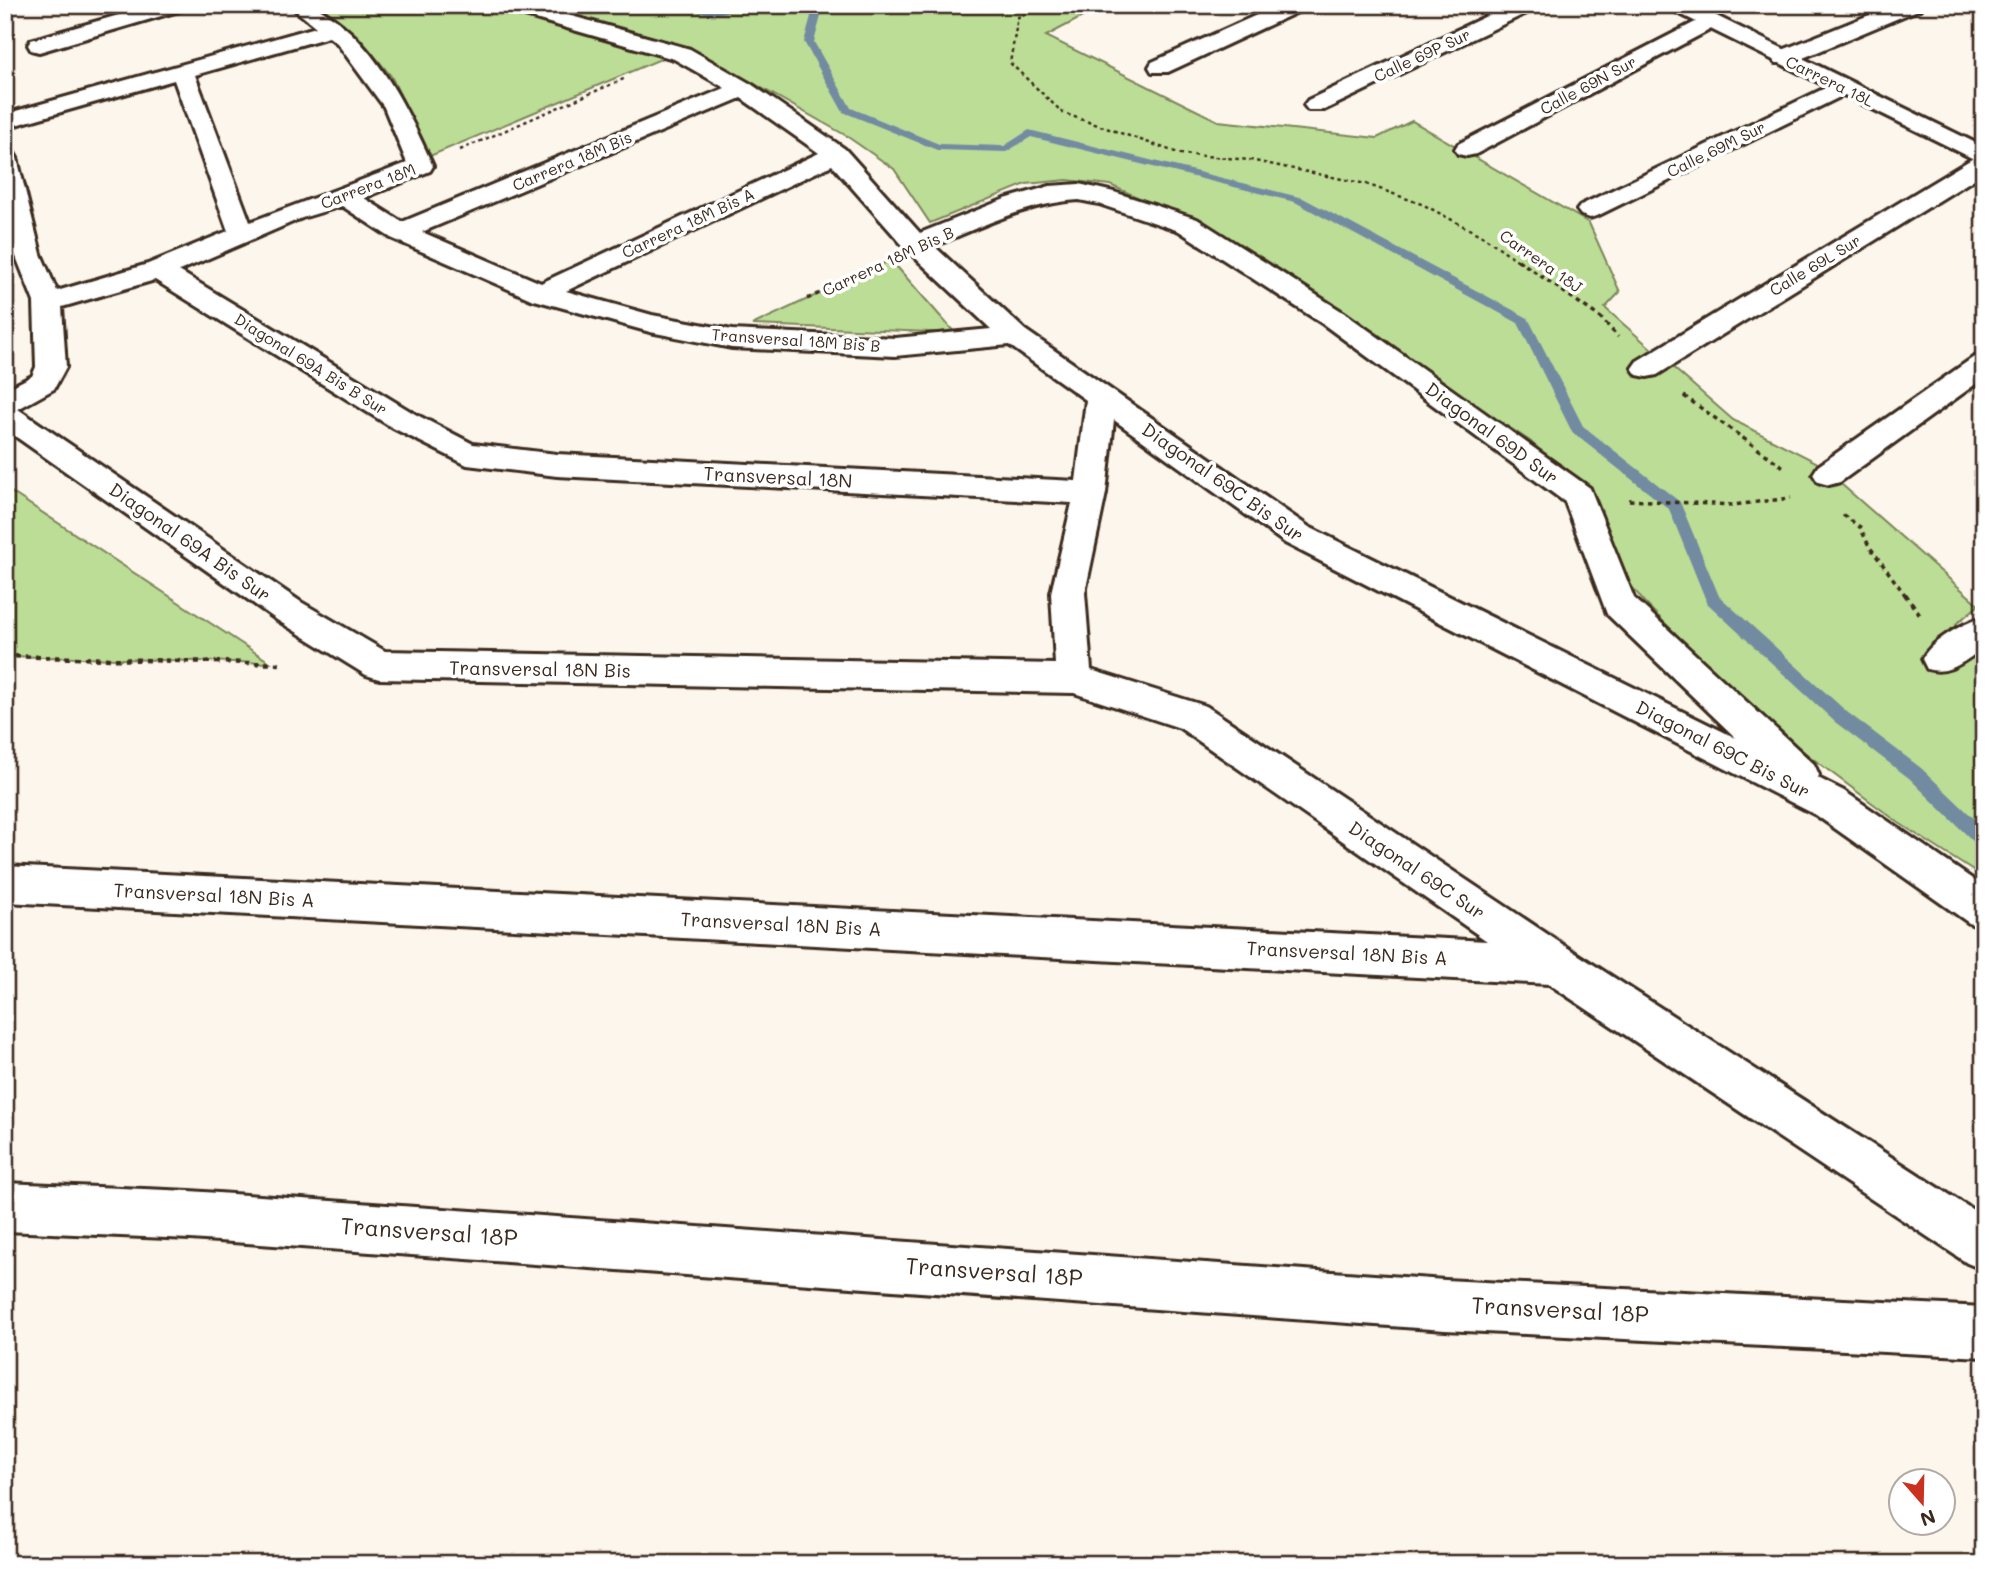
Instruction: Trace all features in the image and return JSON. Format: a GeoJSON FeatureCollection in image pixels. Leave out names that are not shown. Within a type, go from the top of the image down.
{"type":"FeatureCollection","features":[{"type":"Feature","properties":{"kind":"street"},"geometry":{"type":"LineString","coordinates":[[39,45],[177,5]]}},
{"type":"Feature","properties":{"kind":"street"},"geometry":{"type":"LineString","coordinates":[[299,5],[345,38],[395,106],[421,166]]}},
{"type":"Feature","properties":{"kind":"street","name":"Diagonal 69C Bis Sur"},"geometry":{"type":"LineString","coordinates":[[508,5],[682,54],[743,89],[836,154],[916,244],[1015,336],[1297,536],[1830,803],[1984,910]]}},
{"type":"Feature","properties":{"kind":"street"},"geometry":{"type":"LineString","coordinates":[[1160,67],[1297,5]]}},
{"type":"Feature","properties":{"kind":"street","name":"Calle 69P Sur"},"geometry":{"type":"LineString","coordinates":[[1316,106],[1528,5]]}},
{"type":"Feature","properties":{"kind":"street","name":"Carrera 18L"},"geometry":{"type":"LineString","coordinates":[[1677,5],[1984,159]]}},
{"type":"Feature","properties":{"kind":"street"},"geometry":{"type":"LineString","coordinates":[[1783,58],[1913,5]]}},
{"type":"Feature","properties":{"kind":"street","name":"Calle 69N Sur"},"geometry":{"type":"LineString","coordinates":[[1467,149],[1709,21]]}},
{"type":"Feature","properties":{"kind":"street"},"geometry":{"type":"LineString","coordinates":[[5,121],[332,29]]}},
{"type":"Feature","properties":{"kind":"street"},"geometry":{"type":"LineString","coordinates":[[182,70],[242,234]]}},
{"type":"Feature","properties":{"kind":"street","name":"Calle 69M Sur"},"geometry":{"type":"LineString","coordinates":[[1590,210],[1842,87]]}},
{"type":"Feature","properties":{"kind":"street","name":"Carrera 18M Bis"},"geometry":{"type":"LineString","coordinates":[[400,232],[743,89]]}},
{"type":"Feature","properties":{"kind":"street","name":"Carrera 18M Bis A"},"geometry":{"type":"LineString","coordinates":[[541,293],[836,154]]}},
{"type":"Feature","properties":{"kind":"street"},"geometry":{"type":"LineString","coordinates":[[5,158],[16,257],[48,302],[51,367],[44,382],[5,403]]}},
{"type":"Feature","properties":{"kind":"street","name":"Calle 69L Sur"},"geometry":{"type":"LineString","coordinates":[[1647,368],[1984,159]]}},
{"type":"Feature","properties":{"kind":"street","name":"Carrera 18M"},"geometry":{"type":"LineString","coordinates":[[48,302],[158,270],[293,213],[345,197],[421,166]]}},
{"type":"Feature","properties":{"kind":"street","name":"Diagonal 69D Sur"},"geometry":{"type":"LineString","coordinates":[[1050,194],[1079,192],[1105,197],[1188,225],[1333,318],[1579,496],[1619,605],[1830,803]]}},
{"type":"Feature","properties":{"kind":"street","name":"Carrera 18M Bis B"},"geometry":{"type":"LineString","coordinates":[[916,244],[1014,204],[1050,194]]}},
{"type":"Feature","properties":{"kind":"street","name":"Transversal 18M Bis B"},"geometry":{"type":"LineString","coordinates":[[345,197],[400,232],[541,293],[650,323],[732,339],[895,347],[1015,336]]}},
{"type":"Feature","properties":{"kind":"street","name":"Diagonal 69A Bis B Sur"},"geometry":{"type":"LineString","coordinates":[[158,270],[404,421],[467,454]]}},
{"type":"Feature","properties":{"kind":"street"},"geometry":{"type":"LineString","coordinates":[[1820,483],[1984,364]]}},
{"type":"Feature","properties":{"kind":"street"},"geometry":{"type":"LineString","coordinates":[[1074,679],[1068,593],[1090,493],[1101,397]]}},
{"type":"Feature","properties":{"kind":"street","name":"Diagonal 69A Bis Sur"},"geometry":{"type":"LineString","coordinates":[[5,414],[289,611],[379,665]]}},
{"type":"Feature","properties":{"kind":"street","name":"Transversal 18N"},"geometry":{"type":"LineString","coordinates":[[467,454],[557,465],[1090,493]]}},
{"type":"Feature","properties":{"kind":"street"},"geometry":{"type":"LineString","coordinates":[[1940,659],[1984,630]]}},
{"type":"Feature","properties":{"kind":"street","name":"Transversal 18N Bis"},"geometry":{"type":"LineString","coordinates":[[379,665],[1074,679]]}},
{"type":"Feature","properties":{"kind":"street","name":"Diagonal 69C Sur"},"geometry":{"type":"LineString","coordinates":[[1074,679],[1193,717],[1556,964],[1984,1246]]}},
{"type":"Feature","properties":{"kind":"street","name":"Transversal 18N Bis A"},"geometry":{"type":"LineString","coordinates":[[5,884],[1556,964]]}},
{"type":"Feature","properties":{"kind":"street","name":"Transversal 18P"},"geometry":{"type":"LineString","coordinates":[[5,1207],[190,1214],[1445,1305],[1984,1332]]}},
{"type":"Feature","properties":{"kind":"path","name":"Carrera 18J"},"geometry":{"type":"LineString","coordinates":[[1053,5],[1018,17],[1010,63],[1063,113],[1181,154],[1250,159],[1366,184],[1424,205],[1484,237],[1601,318],[1647,368],[1807,484],[1820,483],[1860,527],[1869,546],[1921,617],[1940,659]]}},
{"type":"Feature","properties":{"kind":"path","name":"Carrera 18M"},"geometry":{"type":"LineString","coordinates":[[421,166],[682,54]]}},
{"type":"Feature","properties":{"kind":"path","name":"Carrera 18M Bis B"},"geometry":{"type":"LineString","coordinates":[[732,339],[752,325],[891,260],[916,244]]}},
{"type":"Feature","properties":{"kind":"path"},"geometry":{"type":"LineString","coordinates":[[1640,501],[1708,505],[1777,503],[1820,483]]}},
{"type":"Feature","properties":{"kind":"path"},"geometry":{"type":"LineString","coordinates":[[5,656],[285,664]]}},
{"type":"Feature","properties":{"kind":"green space"},"geometry":{"type":"Polygon","coordinates":[[[319,5],[1105,5],[1046,36],[1218,121],[1377,138],[1412,121],[1589,223],[1620,292],[1605,308],[1733,420],[1816,462],[1979,605],[1956,624],[1984,644],[1984,878],[1899,823],[1761,720],[1644,602],[1607,554],[1586,494],[1530,441],[1199,224],[1110,185],[1067,180],[1026,184],[930,223],[894,169],[845,135],[689,47],[430,156],[391,76],[358,36],[319,5]]]}},
{"type":"Feature","properties":{"kind":"green space"},"geometry":{"type":"Polygon","coordinates":[[[891,260],[955,333],[752,325],[891,260]]]}},
{"type":"Feature","properties":{"kind":"green space"},"geometry":{"type":"Polygon","coordinates":[[[5,488],[271,663],[5,656],[5,488]]]}},
{"type":"Feature","properties":{"kind":"waterway"},"geometry":{"type":"LineString","coordinates":[[676,5],[712,12],[755,5]]}},
{"type":"Feature","properties":{"kind":"waterway"},"geometry":{"type":"LineString","coordinates":[[819,5],[809,42],[847,110],[937,147],[1006,149],[1029,133],[1299,200],[1523,321],[1577,429],[1675,506],[1713,599],[1841,717],[1915,773],[1984,840]]}}]}
